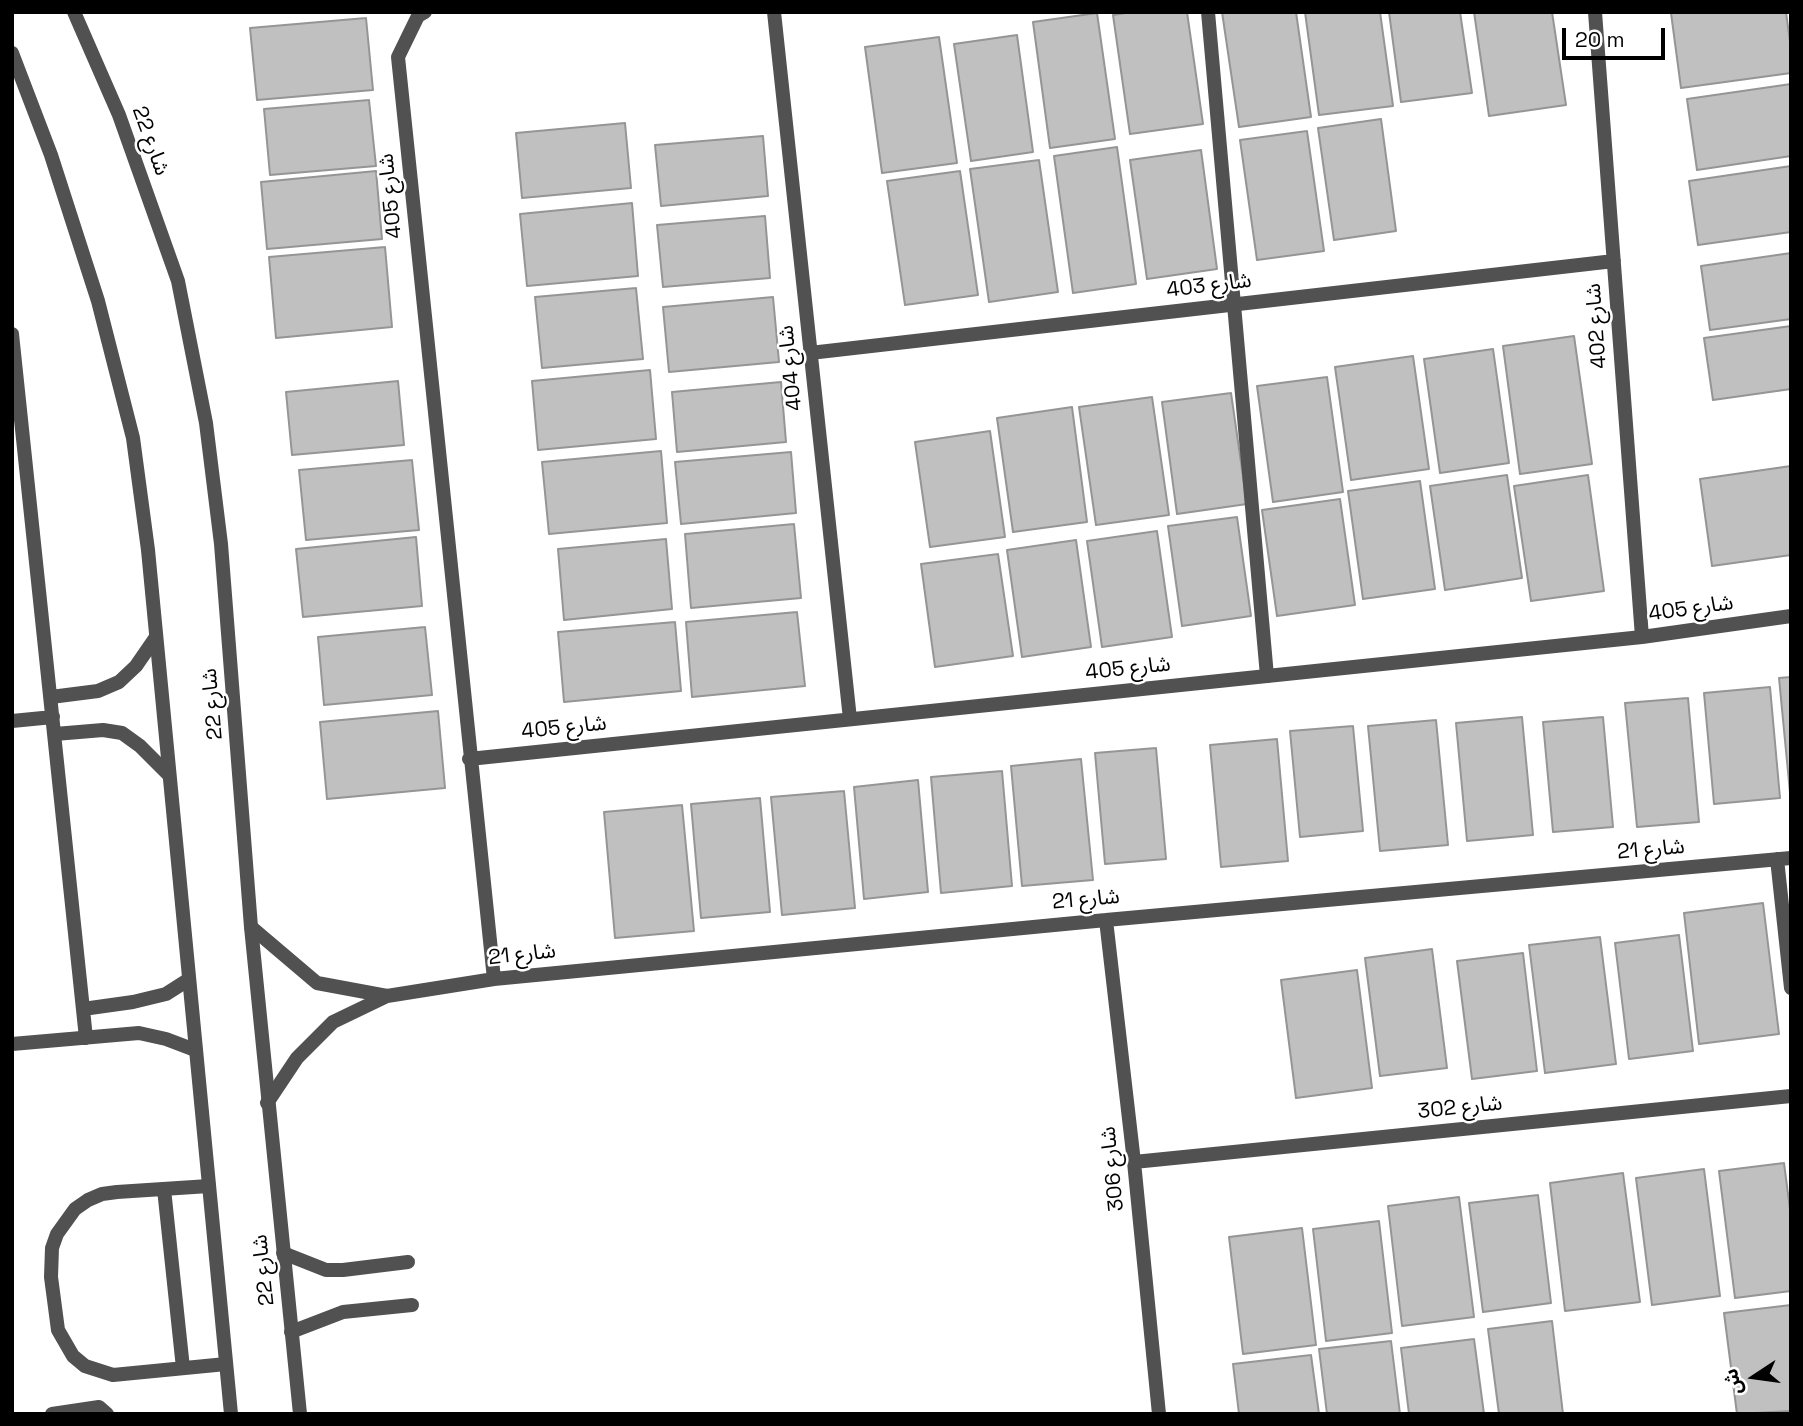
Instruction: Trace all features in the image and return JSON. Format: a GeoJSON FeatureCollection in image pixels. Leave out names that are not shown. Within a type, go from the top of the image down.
{"type":"FeatureCollection","features":[{"type":"Feature","properties":{"kind":"street","name":"شارع 22"},"geometry":{"type":"LineString","coordinates":[[74,12],[119,115],[178,281],[206,423],[221,544],[251,927],[300,1414]]}},
{"type":"Feature","properties":{"kind":"street","name":"شارع 405"},"geometry":{"type":"LineString","coordinates":[[425,12],[418,16],[398,57],[494,979]]}},
{"type":"Feature","properties":{"kind":"street","name":"شارع 404"},"geometry":{"type":"LineString","coordinates":[[774,12],[850,719]]}},
{"type":"Feature","properties":{"kind":"street"},"geometry":{"type":"LineString","coordinates":[[1208,12],[1267,676]]}},
{"type":"Feature","properties":{"kind":"street","name":"شارع 402"},"geometry":{"type":"LineString","coordinates":[[1595,12],[1642,637]]}},
{"type":"Feature","properties":{"kind":"street"},"geometry":{"type":"LineString","coordinates":[[12,53],[51,155],[98,302],[133,438],[148,550],[231,1414]]}},
{"type":"Feature","properties":{"kind":"street","name":"شارع 403"},"geometry":{"type":"LineString","coordinates":[[810,353],[1614,261]]}},
{"type":"Feature","properties":{"kind":"street"},"geometry":{"type":"LineString","coordinates":[[12,334],[86,1038]]}},
{"type":"Feature","properties":{"kind":"street","name":"شارع 405"},"geometry":{"type":"LineString","coordinates":[[469,759],[1642,637],[1791,615]]}},
{"type":"Feature","properties":{"kind":"street"},"geometry":{"type":"LineString","coordinates":[[51,697],[98,691],[119,682],[136,666],[156,637]]}},
{"type":"Feature","properties":{"kind":"street"},"geometry":{"type":"LineString","coordinates":[[12,721],[53,716]]}},
{"type":"Feature","properties":{"kind":"street"},"geometry":{"type":"LineString","coordinates":[[55,734],[103,730],[122,733],[140,746],[169,775]]}},
{"type":"Feature","properties":{"kind":"street","name":"شارع 21"},"geometry":{"type":"LineString","coordinates":[[267,1103],[297,1058],[333,1022],[387,996],[494,979],[1106,919],[1784,859]]}},
{"type":"Feature","properties":{"kind":"street"},"geometry":{"type":"LineString","coordinates":[[1784,859],[1791,988]]}},
{"type":"Feature","properties":{"kind":"street","name":"شارع 306"},"geometry":{"type":"LineString","coordinates":[[1106,919],[1159,1414]]}},
{"type":"Feature","properties":{"kind":"street","name":"شارع 21"},"geometry":{"type":"LineString","coordinates":[[251,927],[317,983],[387,996]]}},
{"type":"Feature","properties":{"kind":"street"},"geometry":{"type":"LineString","coordinates":[[83,1009],[166,995],[188,980]]}},
{"type":"Feature","properties":{"kind":"street"},"geometry":{"type":"LineString","coordinates":[[12,1044],[139,1033],[166,1038],[195,1050]]}},
{"type":"Feature","properties":{"kind":"street","name":"شارع 302"},"geometry":{"type":"LineString","coordinates":[[1134,1162],[1791,1096]]}},
{"type":"Feature","properties":{"kind":"street"},"geometry":{"type":"LineString","coordinates":[[209,1186],[102,1194],[75,1209],[65,1220],[52,1248],[51,1277],[55,1315],[64,1344],[85,1366],[113,1376],[226,1364]]}},
{"type":"Feature","properties":{"kind":"street"},"geometry":{"type":"LineString","coordinates":[[164,1189],[183,1368]]}},
{"type":"Feature","properties":{"kind":"street"},"geometry":{"type":"LineString","coordinates":[[283,1253],[326,1270],[408,1262]]}},
{"type":"Feature","properties":{"kind":"street"},"geometry":{"type":"LineString","coordinates":[[291,1332],[342,1312],[412,1306]]}},
{"type":"Feature","properties":{"kind":"street"},"geometry":{"type":"LineString","coordinates":[[52,1414],[99,1408],[107,1414]]}},
{"type":"Feature","properties":{"kind":"building"},"geometry":{"type":"Polygon","coordinates":[[[1132,12],[1187,12],[1203,124],[1130,134],[1113,15],[1132,12]]]}},
{"type":"Feature","properties":{"kind":"building"},"geometry":{"type":"Polygon","coordinates":[[[1222,12],[1296,12],[1311,117],[1239,127],[1222,12]]]}},
{"type":"Feature","properties":{"kind":"building"},"geometry":{"type":"Polygon","coordinates":[[[1305,12],[1380,12],[1393,106],[1319,115],[1305,12]]]}},
{"type":"Feature","properties":{"kind":"building"},"geometry":{"type":"Polygon","coordinates":[[[1389,12],[1460,12],[1472,93],[1401,102],[1389,12]]]}},
{"type":"Feature","properties":{"kind":"building"},"geometry":{"type":"Polygon","coordinates":[[[1474,12],[1552,12],[1566,105],[1489,116],[1474,12]]]}},
{"type":"Feature","properties":{"kind":"building"},"geometry":{"type":"Polygon","coordinates":[[[1786,12],[1791,73],[1681,88],[1671,13],[1786,12]]]}},
{"type":"Feature","properties":{"kind":"building"},"geometry":{"type":"Polygon","coordinates":[[[1097,13],[1115,139],[1050,148],[1033,22],[1097,13]]]}},
{"type":"Feature","properties":{"kind":"building"},"geometry":{"type":"Polygon","coordinates":[[[366,18],[373,90],[257,100],[250,28],[366,18]]]}},
{"type":"Feature","properties":{"kind":"building"},"geometry":{"type":"Polygon","coordinates":[[[1017,35],[1033,152],[971,161],[954,44],[1017,35]]]}},
{"type":"Feature","properties":{"kind":"building"},"geometry":{"type":"Polygon","coordinates":[[[939,37],[957,163],[882,173],[865,47],[939,37]]]}},
{"type":"Feature","properties":{"kind":"building"},"geometry":{"type":"Polygon","coordinates":[[[1791,84],[1791,156],[1697,170],[1687,99],[1791,84]]]}},
{"type":"Feature","properties":{"kind":"building"},"geometry":{"type":"Polygon","coordinates":[[[369,100],[376,166],[270,175],[264,109],[369,100]]]}},
{"type":"Feature","properties":{"kind":"building"},"geometry":{"type":"Polygon","coordinates":[[[1381,119],[1396,231],[1334,240],[1318,128],[1381,119]]]}},
{"type":"Feature","properties":{"kind":"building"},"geometry":{"type":"Polygon","coordinates":[[[625,123],[631,188],[522,198],[516,133],[625,123]]]}},
{"type":"Feature","properties":{"kind":"building"},"geometry":{"type":"Polygon","coordinates":[[[1307,131],[1324,251],[1257,260],[1240,140],[1307,131]]]}},
{"type":"Feature","properties":{"kind":"building"},"geometry":{"type":"Polygon","coordinates":[[[763,136],[768,196],[661,206],[655,145],[763,136]]]}},
{"type":"Feature","properties":{"kind":"building"},"geometry":{"type":"Polygon","coordinates":[[[1117,147],[1136,284],[1073,293],[1054,156],[1117,147]]]}},
{"type":"Feature","properties":{"kind":"building"},"geometry":{"type":"Polygon","coordinates":[[[1201,150],[1217,269],[1147,279],[1130,160],[1201,150]]]}},
{"type":"Feature","properties":{"kind":"building"},"geometry":{"type":"Polygon","coordinates":[[[1039,160],[1058,292],[989,302],[970,169],[1039,160]]]}},
{"type":"Feature","properties":{"kind":"building"},"geometry":{"type":"Polygon","coordinates":[[[1791,166],[1791,232],[1698,245],[1689,181],[1791,166]]]}},
{"type":"Feature","properties":{"kind":"building"},"geometry":{"type":"Polygon","coordinates":[[[376,171],[382,239],[267,249],[261,182],[376,171]]]}},
{"type":"Feature","properties":{"kind":"building"},"geometry":{"type":"Polygon","coordinates":[[[960,171],[978,295],[905,305],[887,181],[960,171]]]}},
{"type":"Feature","properties":{"kind":"building"},"geometry":{"type":"Polygon","coordinates":[[[632,203],[638,276],[527,286],[520,214],[632,203]]]}},
{"type":"Feature","properties":{"kind":"building"},"geometry":{"type":"Polygon","coordinates":[[[765,216],[770,278],[663,287],[657,225],[765,216]]]}},
{"type":"Feature","properties":{"kind":"building"},"geometry":{"type":"Polygon","coordinates":[[[385,247],[392,327],[276,338],[269,257],[385,247]]]}},
{"type":"Feature","properties":{"kind":"building"},"geometry":{"type":"Polygon","coordinates":[[[1791,253],[1791,319],[1710,330],[1701,266],[1791,253]]]}},
{"type":"Feature","properties":{"kind":"building"},"geometry":{"type":"Polygon","coordinates":[[[636,288],[643,359],[542,368],[535,297],[636,288]]]}},
{"type":"Feature","properties":{"kind":"building"},"geometry":{"type":"Polygon","coordinates":[[[773,297],[779,362],[669,372],[663,307],[773,297]]]}},
{"type":"Feature","properties":{"kind":"building"},"geometry":{"type":"Polygon","coordinates":[[[1791,326],[1791,389],[1713,400],[1704,338],[1791,326]]]}},
{"type":"Feature","properties":{"kind":"building"},"geometry":{"type":"Polygon","coordinates":[[[1574,336],[1592,464],[1520,474],[1503,346],[1574,336]]]}},
{"type":"Feature","properties":{"kind":"building"},"geometry":{"type":"Polygon","coordinates":[[[1493,349],[1509,463],[1440,473],[1424,359],[1493,349]]]}},
{"type":"Feature","properties":{"kind":"building"},"geometry":{"type":"Polygon","coordinates":[[[1413,356],[1429,469],[1351,480],[1335,367],[1413,356]]]}},
{"type":"Feature","properties":{"kind":"building"},"geometry":{"type":"Polygon","coordinates":[[[650,370],[656,439],[538,450],[532,381],[650,370]]]}},
{"type":"Feature","properties":{"kind":"building"},"geometry":{"type":"Polygon","coordinates":[[[1327,377],[1343,492],[1273,502],[1257,386],[1327,377]]]}},
{"type":"Feature","properties":{"kind":"building"},"geometry":{"type":"Polygon","coordinates":[[[398,381],[404,445],[292,455],[286,392],[398,381]]]}},
{"type":"Feature","properties":{"kind":"building"},"geometry":{"type":"Polygon","coordinates":[[[781,382],[786,442],[677,452],[672,392],[781,382]]]}},
{"type":"Feature","properties":{"kind":"building"},"geometry":{"type":"Polygon","coordinates":[[[1231,393],[1247,504],[1177,514],[1162,402],[1231,393]]]}},
{"type":"Feature","properties":{"kind":"building"},"geometry":{"type":"Polygon","coordinates":[[[1152,397],[1169,515],[1096,525],[1079,407],[1152,397]]]}},
{"type":"Feature","properties":{"kind":"building"},"geometry":{"type":"Polygon","coordinates":[[[1072,407],[1087,522],[1013,532],[997,418],[1072,407]]]}},
{"type":"Feature","properties":{"kind":"building"},"geometry":{"type":"Polygon","coordinates":[[[990,431],[1005,537],[930,547],[915,442],[990,431]]]}},
{"type":"Feature","properties":{"kind":"building"},"geometry":{"type":"Polygon","coordinates":[[[661,451],[667,523],[549,534],[542,462],[661,451]]]}},
{"type":"Feature","properties":{"kind":"building"},"geometry":{"type":"Polygon","coordinates":[[[791,452],[796,513],[681,524],[675,462],[791,452]]]}},
{"type":"Feature","properties":{"kind":"building"},"geometry":{"type":"Polygon","coordinates":[[[412,460],[419,530],[306,540],[299,470],[412,460]]]}},
{"type":"Feature","properties":{"kind":"building"},"geometry":{"type":"Polygon","coordinates":[[[1791,466],[1791,555],[1712,566],[1700,479],[1791,466]]]}},
{"type":"Feature","properties":{"kind":"building"},"geometry":{"type":"Polygon","coordinates":[[[1507,475],[1522,578],[1445,590],[1430,486],[1507,475]]]}},
{"type":"Feature","properties":{"kind":"building"},"geometry":{"type":"Polygon","coordinates":[[[1588,475],[1604,591],[1531,601],[1514,486],[1588,475]]]}},
{"type":"Feature","properties":{"kind":"building"},"geometry":{"type":"Polygon","coordinates":[[[1420,481],[1435,589],[1363,599],[1348,491],[1420,481]]]}},
{"type":"Feature","properties":{"kind":"building"},"geometry":{"type":"Polygon","coordinates":[[[1340,499],[1355,605],[1277,616],[1262,510],[1340,499]]]}},
{"type":"Feature","properties":{"kind":"building"},"geometry":{"type":"Polygon","coordinates":[[[1237,517],[1251,616],[1182,626],[1168,526],[1237,517]]]}},
{"type":"Feature","properties":{"kind":"building"},"geometry":{"type":"Polygon","coordinates":[[[794,524],[801,598],[691,608],[685,534],[794,524]]]}},
{"type":"Feature","properties":{"kind":"building"},"geometry":{"type":"Polygon","coordinates":[[[1157,531],[1172,637],[1102,647],[1087,541],[1157,531]]]}},
{"type":"Feature","properties":{"kind":"building"},"geometry":{"type":"Polygon","coordinates":[[[416,537],[422,606],[303,617],[296,549],[416,537]]]}},
{"type":"Feature","properties":{"kind":"building"},"geometry":{"type":"Polygon","coordinates":[[[666,539],[672,609],[564,620],[558,549],[666,539]]]}},
{"type":"Feature","properties":{"kind":"building"},"geometry":{"type":"Polygon","coordinates":[[[1076,540],[1091,647],[1022,657],[1007,550],[1076,540]]]}},
{"type":"Feature","properties":{"kind":"building"},"geometry":{"type":"Polygon","coordinates":[[[998,554],[1013,656],[935,667],[921,564],[998,554]]]}},
{"type":"Feature","properties":{"kind":"building"},"geometry":{"type":"Polygon","coordinates":[[[797,612],[805,686],[692,697],[686,622],[797,612]]]}},
{"type":"Feature","properties":{"kind":"building"},"geometry":{"type":"Polygon","coordinates":[[[675,622],[681,691],[564,702],[558,632],[675,622]]]}},
{"type":"Feature","properties":{"kind":"building"},"geometry":{"type":"Polygon","coordinates":[[[425,627],[432,695],[324,705],[318,637],[425,627]]]}},
{"type":"Feature","properties":{"kind":"building"},"geometry":{"type":"Polygon","coordinates":[[[1791,677],[1791,803],[1779,678],[1791,677]]]}},
{"type":"Feature","properties":{"kind":"building"},"geometry":{"type":"Polygon","coordinates":[[[1770,687],[1780,798],[1714,804],[1704,693],[1770,687]]]}},
{"type":"Feature","properties":{"kind":"building"},"geometry":{"type":"Polygon","coordinates":[[[1688,698],[1699,822],[1637,827],[1625,703],[1688,698]]]}},
{"type":"Feature","properties":{"kind":"building"},"geometry":{"type":"Polygon","coordinates":[[[438,711],[445,788],[327,799],[320,722],[438,711]]]}},
{"type":"Feature","properties":{"kind":"building"},"geometry":{"type":"Polygon","coordinates":[[[1522,717],[1533,835],[1467,841],[1456,723],[1522,717]]]}},
{"type":"Feature","properties":{"kind":"building"},"geometry":{"type":"Polygon","coordinates":[[[1603,717],[1613,827],[1553,832],[1543,722],[1603,717]]]}},
{"type":"Feature","properties":{"kind":"building"},"geometry":{"type":"Polygon","coordinates":[[[1436,720],[1448,845],[1380,851],[1368,726],[1436,720]]]}},
{"type":"Feature","properties":{"kind":"building"},"geometry":{"type":"Polygon","coordinates":[[[1353,726],[1363,831],[1300,837],[1290,731],[1353,726]]]}},
{"type":"Feature","properties":{"kind":"building"},"geometry":{"type":"Polygon","coordinates":[[[1277,739],[1288,861],[1221,867],[1210,745],[1277,739]]]}},
{"type":"Feature","properties":{"kind":"building"},"geometry":{"type":"Polygon","coordinates":[[[1156,748],[1166,859],[1105,864],[1095,753],[1156,748]]]}},
{"type":"Feature","properties":{"kind":"building"},"geometry":{"type":"Polygon","coordinates":[[[1081,759],[1093,880],[1022,886],[1011,766],[1081,759]]]}},
{"type":"Feature","properties":{"kind":"building"},"geometry":{"type":"Polygon","coordinates":[[[1002,771],[1012,886],[941,893],[931,777],[1002,771]]]}},
{"type":"Feature","properties":{"kind":"building"},"geometry":{"type":"Polygon","coordinates":[[[918,780],[928,892],[864,899],[854,787],[918,780]]]}},
{"type":"Feature","properties":{"kind":"building"},"geometry":{"type":"Polygon","coordinates":[[[844,791],[855,908],[782,915],[771,797],[844,791]]]}},
{"type":"Feature","properties":{"kind":"building"},"geometry":{"type":"Polygon","coordinates":[[[760,798],[770,912],[701,918],[691,804],[760,798]]]}},
{"type":"Feature","properties":{"kind":"building"},"geometry":{"type":"Polygon","coordinates":[[[682,805],[694,931],[615,938],[604,812],[682,805]]]}},
{"type":"Feature","properties":{"kind":"building"},"geometry":{"type":"Polygon","coordinates":[[[1763,903],[1779,1034],[1699,1044],[1684,913],[1763,903]]]}},
{"type":"Feature","properties":{"kind":"building"},"geometry":{"type":"Polygon","coordinates":[[[1679,935],[1693,1051],[1629,1059],[1615,943],[1679,935]]]}},
{"type":"Feature","properties":{"kind":"building"},"geometry":{"type":"Polygon","coordinates":[[[1600,937],[1616,1064],[1545,1073],[1529,945],[1600,937]]]}},
{"type":"Feature","properties":{"kind":"building"},"geometry":{"type":"Polygon","coordinates":[[[1432,949],[1447,1068],[1380,1076],[1365,958],[1432,949]]]}},
{"type":"Feature","properties":{"kind":"building"},"geometry":{"type":"Polygon","coordinates":[[[1523,953],[1537,1071],[1472,1079],[1457,961],[1523,953]]]}},
{"type":"Feature","properties":{"kind":"building"},"geometry":{"type":"Polygon","coordinates":[[[1357,970],[1372,1088],[1296,1098],[1281,980],[1357,970]]]}},
{"type":"Feature","properties":{"kind":"building"},"geometry":{"type":"Polygon","coordinates":[[[1784,1163],[1791,1217],[1791,1291],[1735,1298],[1719,1171],[1784,1163]]]}},
{"type":"Feature","properties":{"kind":"building"},"geometry":{"type":"Polygon","coordinates":[[[1704,1169],[1720,1296],[1652,1305],[1636,1178],[1704,1169]]]}},
{"type":"Feature","properties":{"kind":"building"},"geometry":{"type":"Polygon","coordinates":[[[1623,1173],[1640,1302],[1565,1311],[1550,1183],[1623,1173]]]}},
{"type":"Feature","properties":{"kind":"building"},"geometry":{"type":"Polygon","coordinates":[[[1538,1195],[1551,1303],[1483,1312],[1469,1203],[1538,1195]]]}},
{"type":"Feature","properties":{"kind":"building"},"geometry":{"type":"Polygon","coordinates":[[[1459,1197],[1474,1317],[1402,1326],[1388,1206],[1459,1197]]]}},
{"type":"Feature","properties":{"kind":"building"},"geometry":{"type":"Polygon","coordinates":[[[1379,1221],[1392,1333],[1326,1341],[1313,1229],[1379,1221]]]}},
{"type":"Feature","properties":{"kind":"building"},"geometry":{"type":"Polygon","coordinates":[[[1302,1228],[1316,1345],[1243,1354],[1229,1237],[1302,1228]]]}},
{"type":"Feature","properties":{"kind":"building"},"geometry":{"type":"Polygon","coordinates":[[[1791,1305],[1791,1411],[1737,1414],[1724,1313],[1791,1305]]]}},
{"type":"Feature","properties":{"kind":"building"},"geometry":{"type":"Polygon","coordinates":[[[1552,1321],[1563,1414],[1499,1414],[1488,1329],[1552,1321]]]}},
{"type":"Feature","properties":{"kind":"building"},"geometry":{"type":"Polygon","coordinates":[[[1474,1339],[1484,1414],[1409,1414],[1401,1348],[1474,1339]]]}},
{"type":"Feature","properties":{"kind":"building"},"geometry":{"type":"Polygon","coordinates":[[[1391,1341],[1400,1414],[1327,1414],[1319,1349],[1391,1341]]]}},
{"type":"Feature","properties":{"kind":"building"},"geometry":{"type":"Polygon","coordinates":[[[1311,1355],[1319,1414],[1239,1414],[1233,1364],[1311,1355]]]}}]}
